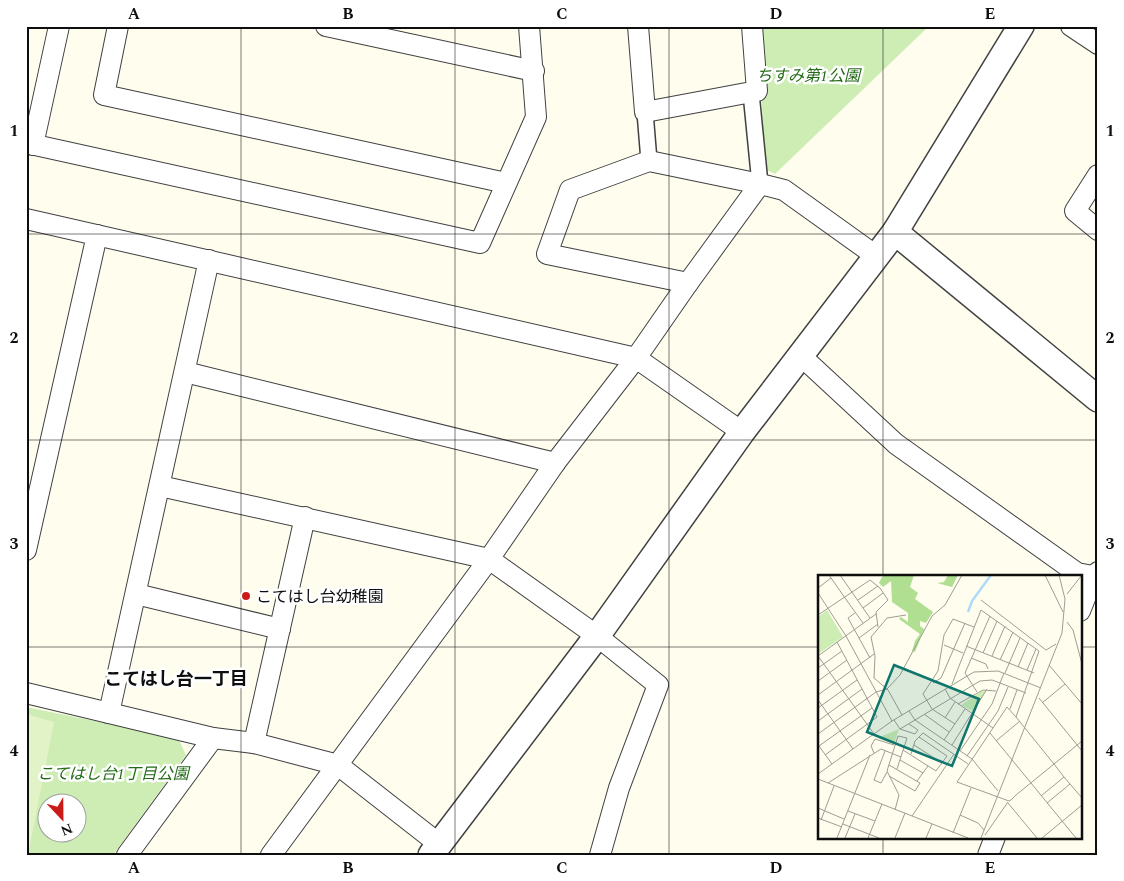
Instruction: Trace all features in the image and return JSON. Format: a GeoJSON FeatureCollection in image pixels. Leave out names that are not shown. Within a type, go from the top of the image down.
{"type":"FeatureCollection","features":[{"type":"Feature","properties":{"kind":"street"},"geometry":{"type":"LineString","coordinates":[[59,26],[30,144],[480,243],[536,117],[534,71],[529,26]]}},
{"type":"Feature","properties":{"kind":"street"},"geometry":{"type":"LineString","coordinates":[[118,26],[104,95],[506,183]]}},
{"type":"Feature","properties":{"kind":"street"},"geometry":{"type":"LineString","coordinates":[[326,26],[534,71]]}},
{"type":"Feature","properties":{"kind":"street"},"geometry":{"type":"LineString","coordinates":[[638,26],[649,161]]}},
{"type":"Feature","properties":{"kind":"street"},"geometry":{"type":"LineString","coordinates":[[645,112],[758,92],[752,26]]}},
{"type":"Feature","properties":{"kind":"street"},"geometry":{"type":"LineString","coordinates":[[26,693],[213,738],[254,743],[338,764],[435,849],[596,636],[742,432],[895,232],[1021,26]]}},
{"type":"Feature","properties":{"kind":"street"},"geometry":{"type":"LineString","coordinates":[[1071,26],[1098,44]]}},
{"type":"Feature","properties":{"kind":"street"},"geometry":{"type":"LineString","coordinates":[[271,855],[490,559],[555,464],[636,358],[760,184],[751,92]]}},
{"type":"Feature","properties":{"kind":"street"},"geometry":{"type":"LineString","coordinates":[[688,283],[547,254],[570,190],[649,161],[760,184],[784,190],[876,256]]}},
{"type":"Feature","properties":{"kind":"street"},"geometry":{"type":"LineString","coordinates":[[1098,175],[1075,211],[1098,230]]}},
{"type":"Feature","properties":{"kind":"street"},"geometry":{"type":"LineString","coordinates":[[26,219],[636,358],[742,432]]}},
{"type":"Feature","properties":{"kind":"street"},"geometry":{"type":"LineString","coordinates":[[895,232],[1098,399]]}},
{"type":"Feature","properties":{"kind":"street"},"geometry":{"type":"LineString","coordinates":[[26,550],[97,234]]}},
{"type":"Feature","properties":{"kind":"street"},"geometry":{"type":"LineString","coordinates":[[109,714],[209,260]]}},
{"type":"Feature","properties":{"kind":"street"},"geometry":{"type":"LineString","coordinates":[[800,355],[896,444],[1077,573],[1096,575],[1082,606]]}},
{"type":"Feature","properties":{"kind":"street"},"geometry":{"type":"LineString","coordinates":[[185,372],[555,464]]}},
{"type":"Feature","properties":{"kind":"street"},"geometry":{"type":"LineString","coordinates":[[160,486],[490,559],[596,636],[658,685],[619,788],[600,855]]}},
{"type":"Feature","properties":{"kind":"street"},"geometry":{"type":"LineString","coordinates":[[254,743],[305,517]]}},
{"type":"Feature","properties":{"kind":"street"},"geometry":{"type":"LineString","coordinates":[[136,594],[280,629]]}},
{"type":"Feature","properties":{"kind":"street"},"geometry":{"type":"LineString","coordinates":[[127,855],[213,738]]}},
{"type":"Feature","properties":{"kind":"street"},"geometry":{"type":"LineString","coordinates":[[988,855],[995,838]]}},
{"type":"Feature","properties":{"kind":"green space","name":"ちすみ第1公園"},"geometry":{"type":"Polygon","coordinates":[[[758,26],[929,26],[775,174],[765,169],[758,26]]]}},
{"type":"Feature","properties":{"kind":"green space","name":"こてはし台1丁目公園"},"geometry":{"type":"Polygon","coordinates":[[[26,707],[178,738],[186,755],[113,855],[26,855],[26,707]]]}},
{"type":"Feature","properties":{"kind":"green space"},"geometry":{"type":"Polygon","coordinates":[[[26,714],[54,722],[40,794],[38,794],[38,804],[28,855],[26,855],[26,714]]]}},
{"type":"Feature","properties":{"kind":"place","name":"こてはし台幼稚園"},"geometry":{"type":"Point","coordinates":[246,596]}},
{"type":"Feature","properties":{"kind":"district","name":"こてはし台一丁目"},"geometry":{"type":"Point","coordinates":[176,679]}}]}
